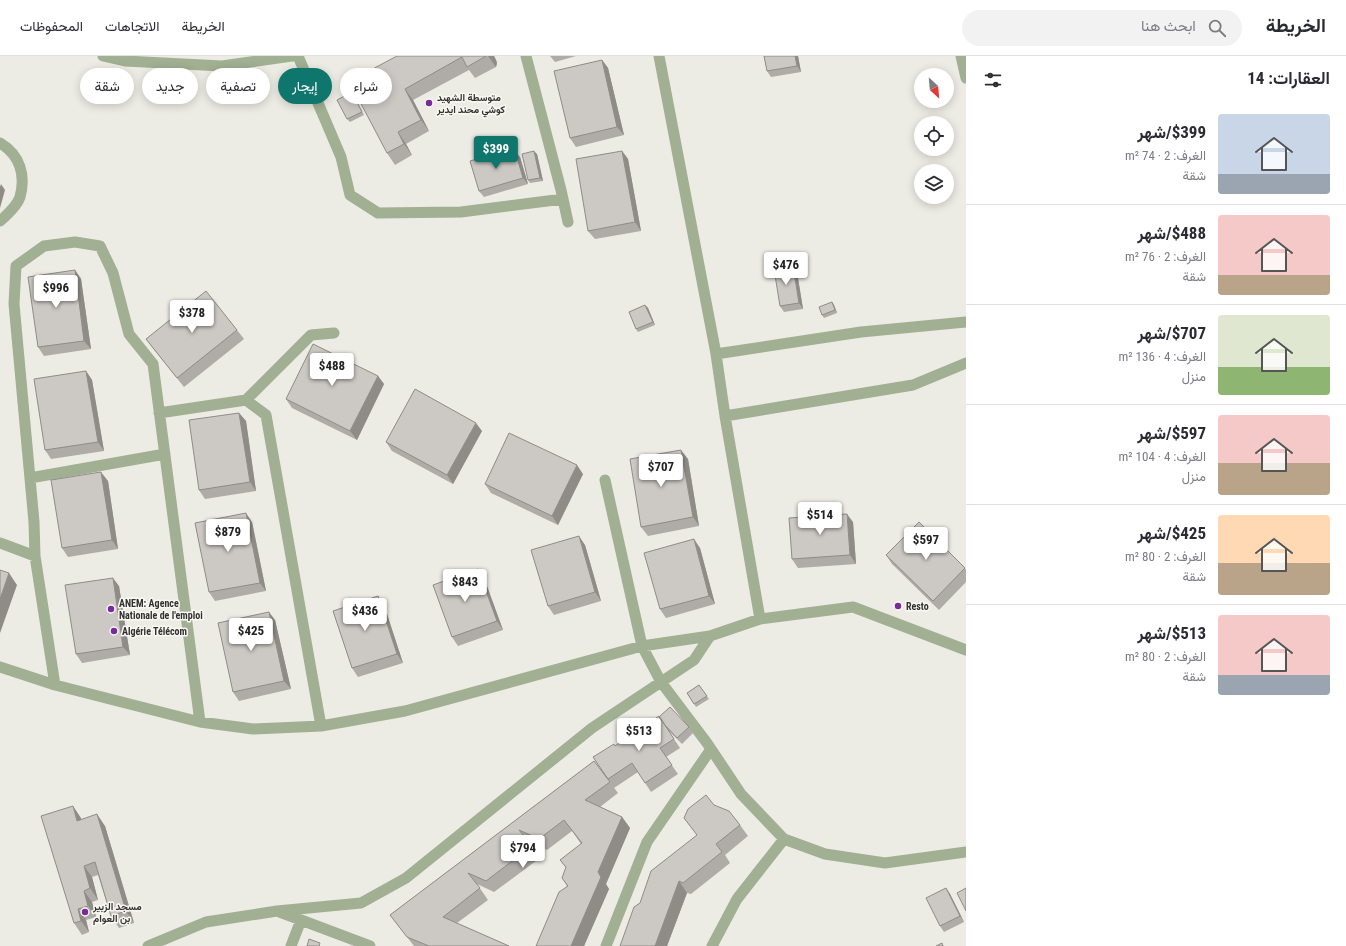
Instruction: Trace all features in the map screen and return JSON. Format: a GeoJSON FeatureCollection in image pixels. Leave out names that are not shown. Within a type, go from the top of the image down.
{"type":"FeatureCollection","features":[{"type":"Feature","properties":{"kind":"street"},"geometry":{"type":"LineString","coordinates":[[103,56],[222,66],[244,60],[292,56]]}},
{"type":"Feature","properties":{"kind":"street"},"geometry":{"type":"LineString","coordinates":[[298,56],[341,157],[350,195],[378,212],[461,212],[563,199]]}},
{"type":"Feature","properties":{"kind":"street"},"geometry":{"type":"LineString","coordinates":[[526,56],[568,222]]}},
{"type":"Feature","properties":{"kind":"street"},"geometry":{"type":"LineString","coordinates":[[659,56],[716,354],[725,416],[760,619]]}},
{"type":"Feature","properties":{"kind":"street"},"geometry":{"type":"LineString","coordinates":[[961,56],[966,78]]}},
{"type":"Feature","properties":{"kind":"street"},"geometry":{"type":"LineString","coordinates":[[0,143],[8,148],[16,157],[20,166],[22,180],[19,198],[9,212],[0,221]]}},
{"type":"Feature","properties":{"kind":"street"},"geometry":{"type":"LineString","coordinates":[[55,685],[35,556],[34,522],[14,304],[16,266],[44,246],[75,242],[100,246],[113,273],[129,334],[153,364],[200,722]]}},
{"type":"Feature","properties":{"kind":"street"},"geometry":{"type":"LineString","coordinates":[[716,354],[861,332],[966,322]]}},
{"type":"Feature","properties":{"kind":"street"},"geometry":{"type":"LineString","coordinates":[[159,413],[246,400],[311,335],[334,333]]}},
{"type":"Feature","properties":{"kind":"street"},"geometry":{"type":"LineString","coordinates":[[725,416],[913,385],[966,363]]}},
{"type":"Feature","properties":{"kind":"street"},"geometry":{"type":"LineString","coordinates":[[246,400],[266,415],[321,726]]}},
{"type":"Feature","properties":{"kind":"street"},"geometry":{"type":"LineString","coordinates":[[30,478],[165,454]]}},
{"type":"Feature","properties":{"kind":"street"},"geometry":{"type":"LineString","coordinates":[[605,480],[642,646],[662,682],[711,749],[741,794],[784,839],[825,854],[885,863],[966,852]]}},
{"type":"Feature","properties":{"kind":"street"},"geometry":{"type":"LineString","coordinates":[[0,543],[35,556]]}},
{"type":"Feature","properties":{"kind":"street"},"geometry":{"type":"LineString","coordinates":[[0,667],[55,685],[200,722],[253,729],[321,726],[405,711],[642,646],[710,636],[760,619],[853,607],[966,650]]}},
{"type":"Feature","properties":{"kind":"street"},"geometry":{"type":"LineString","coordinates":[[148,946],[206,922],[277,911],[361,903],[406,878],[592,728],[694,660],[710,636]]}},
{"type":"Feature","properties":{"kind":"street"},"geometry":{"type":"LineString","coordinates":[[606,946],[647,842],[711,749]]}},
{"type":"Feature","properties":{"kind":"street"},"geometry":{"type":"LineString","coordinates":[[712,946],[737,899],[784,839]]}},
{"type":"Feature","properties":{"kind":"street"},"geometry":{"type":"LineString","coordinates":[[277,911],[370,946]]}},
{"type":"Feature","properties":{"kind":"street"},"geometry":{"type":"LineString","coordinates":[[291,946],[301,920]]}},
{"type":"Feature","properties":{"kind":"building"},"geometry":{"type":"Polygon","coordinates":[[[397,56],[486,56],[467,67],[462,57],[405,89],[421,120],[398,132],[404,144],[387,153],[361,104],[392,104],[392,68],[374,68],[397,56]]]}},
{"type":"Feature","properties":{"kind":"building"},"geometry":{"type":"Polygon","coordinates":[[[764,56],[795,56],[797,66],[767,71],[764,56]]]}},
{"type":"Feature","properties":{"kind":"building"},"geometry":{"type":"Polygon","coordinates":[[[602,60],[617,127],[570,138],[554,71],[602,60]]]}},
{"type":"Feature","properties":{"kind":"building"},"geometry":{"type":"Polygon","coordinates":[[[340,98],[340,104],[358,104],[362,112],[347,119],[337,100],[340,98]]]}},
{"type":"Feature","properties":{"kind":"building"},"geometry":{"type":"Polygon","coordinates":[[[515,151],[523,178],[479,191],[470,161],[497,153],[498,156],[515,151]]]}},
{"type":"Feature","properties":{"kind":"building"},"geometry":{"type":"Polygon","coordinates":[[[534,151],[540,178],[528,180],[522,154],[534,151]]]}},
{"type":"Feature","properties":{"kind":"building"},"geometry":{"type":"Polygon","coordinates":[[[622,151],[635,222],[588,231],[576,159],[622,151]]]}},
{"type":"Feature","properties":{"kind":"building"},"geometry":{"type":"Polygon","coordinates":[[[793,266],[799,303],[780,306],[774,269],[793,266]]]}},
{"type":"Feature","properties":{"kind":"building"},"geometry":{"type":"Polygon","coordinates":[[[75,270],[84,341],[38,347],[28,277],[75,270]]]}},
{"type":"Feature","properties":{"kind":"building"},"geometry":{"type":"Polygon","coordinates":[[[206,291],[237,330],[177,378],[146,339],[206,291]]]}},
{"type":"Feature","properties":{"kind":"building"},"geometry":{"type":"Polygon","coordinates":[[[832,302],[835,310],[822,315],[819,307],[832,302]]]}},
{"type":"Feature","properties":{"kind":"building"},"geometry":{"type":"Polygon","coordinates":[[[645,305],[653,322],[636,329],[629,312],[645,305]]]}},
{"type":"Feature","properties":{"kind":"building"},"geometry":{"type":"Polygon","coordinates":[[[313,344],[378,376],[350,431],[286,399],[313,344]]]}},
{"type":"Feature","properties":{"kind":"building"},"geometry":{"type":"Polygon","coordinates":[[[86,371],[98,442],[45,450],[34,379],[86,371]]]}},
{"type":"Feature","properties":{"kind":"building"},"geometry":{"type":"Polygon","coordinates":[[[415,389],[476,423],[447,475],[386,442],[415,389]]]}},
{"type":"Feature","properties":{"kind":"building"},"geometry":{"type":"Polygon","coordinates":[[[239,413],[250,482],[199,490],[189,420],[239,413]]]}},
{"type":"Feature","properties":{"kind":"building"},"geometry":{"type":"Polygon","coordinates":[[[509,433],[577,465],[552,516],[485,484],[509,433]]]}},
{"type":"Feature","properties":{"kind":"building"},"geometry":{"type":"Polygon","coordinates":[[[681,450],[693,517],[641,527],[630,459],[681,450]]]}},
{"type":"Feature","properties":{"kind":"building"},"geometry":{"type":"Polygon","coordinates":[[[101,472],[112,540],[62,548],[51,480],[101,472]]]}},
{"type":"Feature","properties":{"kind":"building"},"geometry":{"type":"Polygon","coordinates":[[[246,513],[260,583],[209,592],[195,523],[246,513]]]}},
{"type":"Feature","properties":{"kind":"building"},"geometry":{"type":"Polygon","coordinates":[[[847,514],[850,555],[792,559],[789,518],[847,514]]]}},
{"type":"Feature","properties":{"kind":"building"},"geometry":{"type":"Polygon","coordinates":[[[919,522],[965,568],[933,601],[886,555],[919,522]]]}},
{"type":"Feature","properties":{"kind":"building"},"geometry":{"type":"Polygon","coordinates":[[[579,536],[595,592],[548,606],[531,550],[579,536]]]}},
{"type":"Feature","properties":{"kind":"building"},"geometry":{"type":"Polygon","coordinates":[[[694,539],[709,596],[660,609],[644,553],[694,539]]]}},
{"type":"Feature","properties":{"kind":"building"},"geometry":{"type":"Polygon","coordinates":[[[478,569],[497,621],[452,637],[433,585],[478,569]]]}},
{"type":"Feature","properties":{"kind":"building"},"geometry":{"type":"Polygon","coordinates":[[[0,570],[9,573],[0,599],[0,570]]]}},
{"type":"Feature","properties":{"kind":"building"},"geometry":{"type":"Polygon","coordinates":[[[113,578],[123,647],[76,654],[65,585],[113,578]]]}},
{"type":"Feature","properties":{"kind":"building"},"geometry":{"type":"Polygon","coordinates":[[[378,596],[397,654],[352,668],[333,611],[378,596]]]}},
{"type":"Feature","properties":{"kind":"building"},"geometry":{"type":"Polygon","coordinates":[[[269,612],[284,681],[233,692],[218,623],[269,612]]]}},
{"type":"Feature","properties":{"kind":"building"},"geometry":{"type":"Polygon","coordinates":[[[699,685],[707,696],[694,704],[687,693],[699,685]]]}},
{"type":"Feature","properties":{"kind":"building"},"geometry":{"type":"Polygon","coordinates":[[[670,707],[689,727],[677,738],[659,717],[670,707]]]}},
{"type":"Feature","properties":{"kind":"building"},"geometry":{"type":"Polygon","coordinates":[[[659,716],[674,739],[660,748],[672,765],[645,783],[632,763],[608,779],[593,757],[614,744],[615,746],[659,716]]]}},
{"type":"Feature","properties":{"kind":"building"},"geometry":{"type":"Polygon","coordinates":[[[594,761],[610,782],[585,800],[622,817],[598,872],[601,877],[571,946],[536,946],[559,892],[568,886],[562,878],[566,867],[560,860],[582,843],[564,820],[539,839],[519,830],[532,846],[486,881],[468,873],[480,888],[443,917],[509,946],[429,946],[407,937],[390,915],[594,761]]]}},
{"type":"Feature","properties":{"kind":"building"},"geometry":{"type":"Polygon","coordinates":[[[706,795],[714,805],[729,811],[740,825],[716,844],[722,852],[683,883],[679,881],[655,946],[620,946],[634,907],[640,903],[651,871],[697,835],[684,818],[688,809],[706,795]]]}},
{"type":"Feature","properties":{"kind":"building"},"geometry":{"type":"Polygon","coordinates":[[[73,806],[77,821],[97,814],[126,911],[111,916],[95,862],[84,866],[90,888],[84,891],[88,906],[78,909],[81,921],[74,923],[41,816],[73,806]]]}},
{"type":"Feature","properties":{"kind":"building"},"geometry":{"type":"Polygon","coordinates":[[[946,888],[960,916],[940,926],[926,898],[946,888]]]}},
{"type":"Feature","properties":{"kind":"building"},"geometry":{"type":"Polygon","coordinates":[[[966,888],[966,911],[957,893],[966,888]]]}},
{"type":"Feature","properties":{"kind":"building"},"geometry":{"type":"Polygon","coordinates":[[[309,939],[320,943],[319,946],[307,946],[309,939]]]}},
{"type":"Feature","properties":{"kind":"building"},"geometry":{"type":"Polygon","coordinates":[[[942,943],[943,946],[936,946],[942,943]]]}},
{"type":"Feature","properties":{"kind":"place","name":"متوسطة الشهيد كوشي محند ايدير"},"geometry":{"type":"Point","coordinates":[429,103]}},
{"type":"Feature","properties":{"kind":"place","name":"Resto"},"geometry":{"type":"Point","coordinates":[898,606]}},
{"type":"Feature","properties":{"kind":"place","name":"ANEM: Agence Nationale de l'emploi"},"geometry":{"type":"Point","coordinates":[111,609]}},
{"type":"Feature","properties":{"kind":"place","name":"Algérie Télécom"},"geometry":{"type":"Point","coordinates":[114,631]}},
{"type":"Feature","properties":{"kind":"place","name":"مسجد الزبير بن العوام"},"geometry":{"type":"Point","coordinates":[85,912]}}]}
